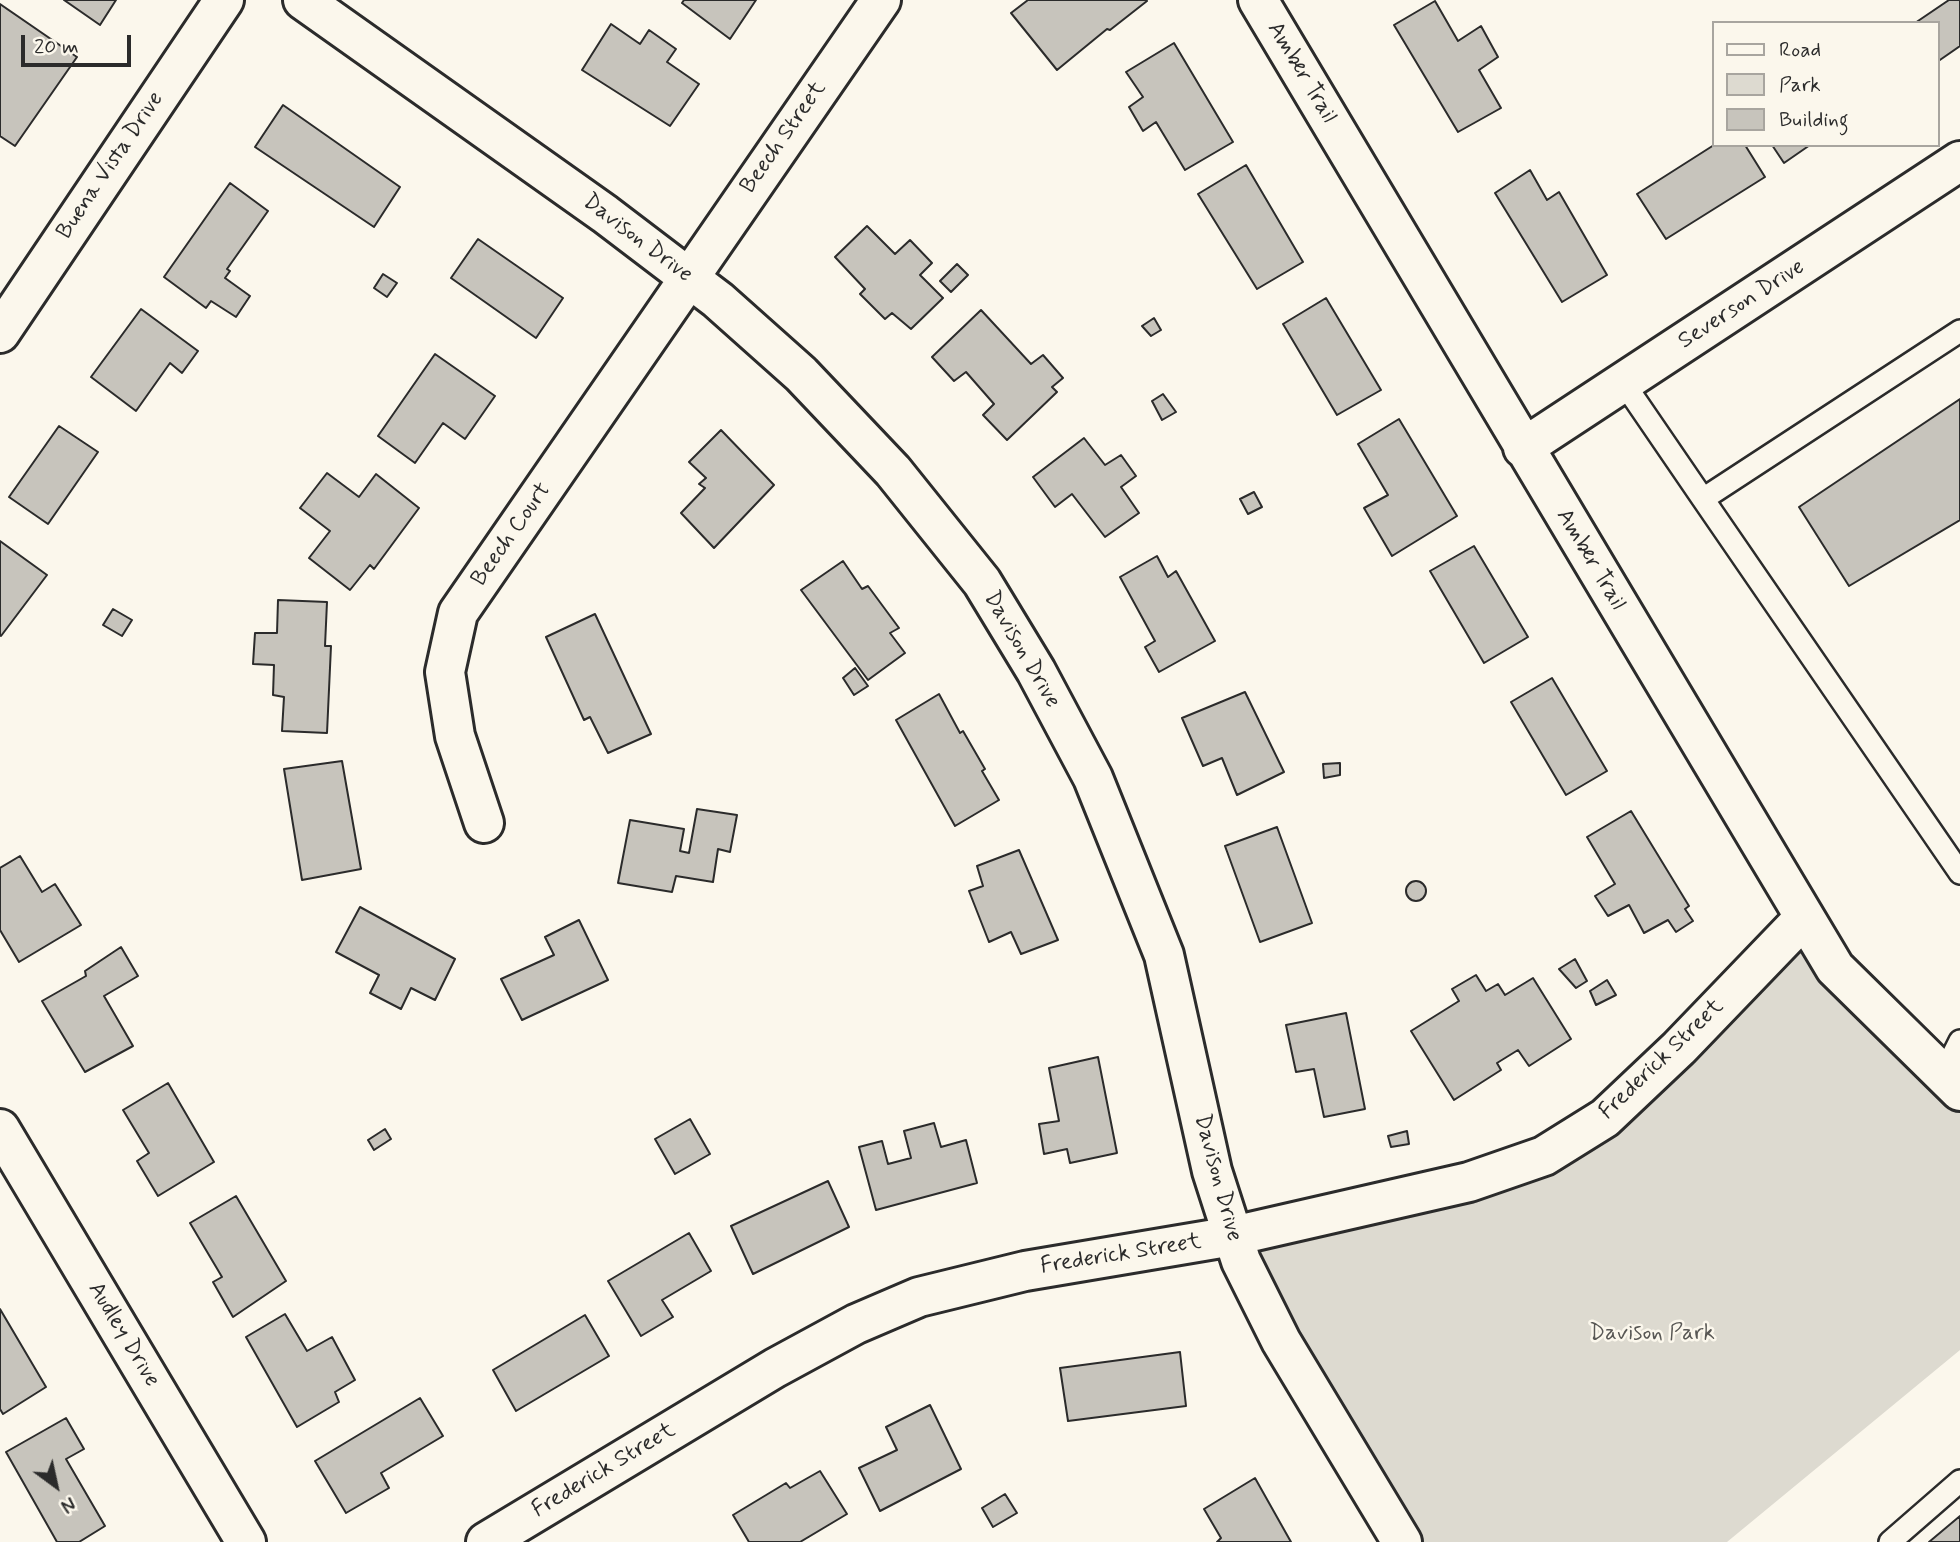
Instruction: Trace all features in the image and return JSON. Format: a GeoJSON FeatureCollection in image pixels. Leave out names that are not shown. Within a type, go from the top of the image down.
{"type":"FeatureCollection","features":[{"type":"Feature","properties":{"kind":"street","name":"Buena Vista Drive"},"geometry":{"type":"LineString","coordinates":[[0,333],[224,0]]}},
{"type":"Feature","properties":{"kind":"street","name":"Davison Drive"},"geometry":{"type":"LineString","coordinates":[[303,0],[605,214],[688,277],[801,374],[893,471],[982,582],[1036,671],[1093,778],[1164,955],[1212,1171],[1241,1261],[1281,1341],[1402,1542]]}},
{"type":"Feature","properties":{"kind":"street","name":"Beech Street"},"geometry":{"type":"LineString","coordinates":[[688,277],[881,0]]}},
{"type":"Feature","properties":{"kind":"street","name":"Amber Trail"},"geometry":{"type":"LineString","coordinates":[[1258,0],[1522,449],[1835,968],[1951,1084]]}},
{"type":"Feature","properties":{"kind":"street","name":"Severson Drive"},"geometry":{"type":"LineString","coordinates":[[1522,449],[1960,161]]}},
{"type":"Feature","properties":{"kind":"street","name":"Beech Court"},"geometry":{"type":"LineString","coordinates":[[484,823],[455,736],[445,672],[458,613],[688,277]]}},
{"type":"Feature","properties":{"kind":"street","name":"Frederick Street"},"geometry":{"type":"LineString","coordinates":[[486,1542],[775,1368],[856,1324],[919,1297],[1025,1271],[1233,1236],[1469,1182],[1544,1156],[1605,1118],[1679,1048],[1804,918]]}},
{"type":"Feature","properties":{"kind":"street","name":"Audley Drive"},"geometry":{"type":"LineString","coordinates":[[0,1129],[246,1542]]}},
{"type":"Feature","properties":{"kind":"lane"},"geometry":{"type":"LineString","coordinates":[[1703,499],[1960,331]]}},
{"type":"Feature","properties":{"kind":"lane"},"geometry":{"type":"LineString","coordinates":[[1623,382],[1960,873]]}},
{"type":"Feature","properties":{"kind":"lane"},"geometry":{"type":"LineString","coordinates":[[1951,1084],[1960,1041]]}},
{"type":"Feature","properties":{"kind":"lane"},"geometry":{"type":"LineString","coordinates":[[1890,1542],[1960,1481]]}},
{"type":"Feature","properties":{"kind":"green space","name":"Davison Park"},"geometry":{"type":"Polygon","coordinates":[[[1804,918],[1960,1091],[1960,1350],[1727,1542],[1402,1542],[1233,1236],[1544,1156],[1804,918]]]}},
{"type":"Feature","properties":{"kind":"building"},"geometry":{"type":"Polygon","coordinates":[[[64,0],[116,0],[100,25],[64,0]]]}},
{"type":"Feature","properties":{"kind":"building"},"geometry":{"type":"Polygon","coordinates":[[[684,0],[756,0],[730,39],[682,3],[684,0]]]}},
{"type":"Feature","properties":{"kind":"building"},"geometry":{"type":"Polygon","coordinates":[[[1028,0],[1147,1],[1110,30],[1107,29],[1057,70],[1011,13],[1028,0]]]}},
{"type":"Feature","properties":{"kind":"building"},"geometry":{"type":"Polygon","coordinates":[[[1949,0],[1960,0],[1960,46],[1939,61],[1939,21],[1918,21],[1949,0]]]}},
{"type":"Feature","properties":{"kind":"building"},"geometry":{"type":"Polygon","coordinates":[[[1435,1],[1458,41],[1481,26],[1498,57],[1479,70],[1501,108],[1458,132],[1394,25],[1435,1]]]}},
{"type":"Feature","properties":{"kind":"building"},"geometry":{"type":"Polygon","coordinates":[[[0,4],[77,57],[15,146],[0,136],[0,4]]]}},
{"type":"Feature","properties":{"kind":"building"},"geometry":{"type":"Polygon","coordinates":[[[611,24],[640,44],[649,30],[676,49],[667,62],[699,84],[670,126],[582,70],[611,24]]]}},
{"type":"Feature","properties":{"kind":"building"},"geometry":{"type":"Polygon","coordinates":[[[1174,43],[1233,142],[1185,170],[1156,122],[1143,131],[1129,107],[1143,97],[1126,72],[1174,43]]]}},
{"type":"Feature","properties":{"kind":"building"},"geometry":{"type":"Polygon","coordinates":[[[283,105],[400,187],[374,227],[255,147],[283,105]]]}},
{"type":"Feature","properties":{"kind":"building"},"geometry":{"type":"Polygon","coordinates":[[[1712,146],[1746,147],[1765,177],[1666,239],[1637,194],[1712,146]]]}},
{"type":"Feature","properties":{"kind":"building"},"geometry":{"type":"Polygon","coordinates":[[[1773,147],[1807,147],[1784,163],[1773,147]]]}},
{"type":"Feature","properties":{"kind":"building"},"geometry":{"type":"Polygon","coordinates":[[[1246,165],[1303,262],[1257,289],[1198,194],[1246,165]]]}},
{"type":"Feature","properties":{"kind":"building"},"geometry":{"type":"Polygon","coordinates":[[[1530,170],[1547,200],[1559,192],[1607,275],[1562,302],[1495,193],[1530,170]]]}},
{"type":"Feature","properties":{"kind":"building"},"geometry":{"type":"Polygon","coordinates":[[[230,183],[268,211],[227,269],[230,271],[225,278],[250,296],[236,317],[211,301],[206,308],[164,277],[230,183]]]}},
{"type":"Feature","properties":{"kind":"building"},"geometry":{"type":"Polygon","coordinates":[[[867,226],[895,254],[910,240],[932,263],[920,275],[943,298],[911,329],[892,313],[885,319],[860,294],[865,289],[835,257],[867,226]]]}},
{"type":"Feature","properties":{"kind":"building"},"geometry":{"type":"Polygon","coordinates":[[[478,239],[563,298],[536,338],[451,278],[478,239]]]}},
{"type":"Feature","properties":{"kind":"building"},"geometry":{"type":"Polygon","coordinates":[[[957,264],[968,275],[951,292],[940,281],[957,264]]]}},
{"type":"Feature","properties":{"kind":"building"},"geometry":{"type":"Polygon","coordinates":[[[383,274],[397,283],[387,297],[374,288],[383,274]]]}},
{"type":"Feature","properties":{"kind":"building"},"geometry":{"type":"Polygon","coordinates":[[[1326,298],[1381,390],[1337,415],[1283,324],[1326,298]]]}},
{"type":"Feature","properties":{"kind":"building"},"geometry":{"type":"Polygon","coordinates":[[[141,309],[198,351],[182,373],[170,363],[136,411],[91,377],[141,309]]]}},
{"type":"Feature","properties":{"kind":"building"},"geometry":{"type":"Polygon","coordinates":[[[981,310],[1031,364],[1043,355],[1063,378],[1052,387],[1057,392],[1007,440],[983,415],[994,404],[966,372],[954,381],[932,357],[981,310]]]}},
{"type":"Feature","properties":{"kind":"building"},"geometry":{"type":"Polygon","coordinates":[[[1154,318],[1161,330],[1151,336],[1142,326],[1154,318]]]}},
{"type":"Feature","properties":{"kind":"building"},"geometry":{"type":"Polygon","coordinates":[[[435,354],[495,396],[465,439],[443,423],[415,463],[378,436],[435,354]]]}},
{"type":"Feature","properties":{"kind":"building"},"geometry":{"type":"Polygon","coordinates":[[[1163,394],[1176,412],[1162,420],[1152,401],[1163,394]]]}},
{"type":"Feature","properties":{"kind":"building"},"geometry":{"type":"Polygon","coordinates":[[[1960,399],[1960,520],[1849,586],[1799,507],[1960,399]]]}},
{"type":"Feature","properties":{"kind":"building"},"geometry":{"type":"Polygon","coordinates":[[[1399,419],[1457,516],[1392,556],[1364,508],[1388,495],[1358,444],[1399,419]]]}},
{"type":"Feature","properties":{"kind":"building"},"geometry":{"type":"Polygon","coordinates":[[[59,426],[98,452],[48,524],[9,497],[59,426]]]}},
{"type":"Feature","properties":{"kind":"building"},"geometry":{"type":"Polygon","coordinates":[[[721,430],[774,485],[714,548],[681,513],[705,488],[699,484],[706,478],[689,462],[721,430]]]}},
{"type":"Feature","properties":{"kind":"building"},"geometry":{"type":"Polygon","coordinates":[[[1084,438],[1105,465],[1121,455],[1136,476],[1121,487],[1139,513],[1105,537],[1072,494],[1055,507],[1033,477],[1084,438]]]}},
{"type":"Feature","properties":{"kind":"building"},"geometry":{"type":"Polygon","coordinates":[[[327,473],[359,497],[376,474],[419,508],[374,569],[370,565],[350,590],[309,558],[330,531],[300,508],[327,473]]]}},
{"type":"Feature","properties":{"kind":"building"},"geometry":{"type":"Polygon","coordinates":[[[1254,492],[1262,507],[1248,514],[1240,499],[1254,492]]]}},
{"type":"Feature","properties":{"kind":"building"},"geometry":{"type":"Polygon","coordinates":[[[0,541],[47,575],[1,636],[0,635],[0,541]]]}},
{"type":"Feature","properties":{"kind":"building"},"geometry":{"type":"Polygon","coordinates":[[[1474,546],[1528,637],[1484,663],[1430,571],[1474,546]]]}},
{"type":"Feature","properties":{"kind":"building"},"geometry":{"type":"Polygon","coordinates":[[[1157,556],[1168,577],[1176,571],[1215,641],[1159,672],[1145,647],[1155,641],[1120,577],[1157,556]]]}},
{"type":"Feature","properties":{"kind":"building"},"geometry":{"type":"Polygon","coordinates":[[[843,561],[862,589],[868,586],[899,628],[890,633],[905,653],[868,680],[801,590],[843,561]]]}},
{"type":"Feature","properties":{"kind":"building"},"geometry":{"type":"Polygon","coordinates":[[[278,600],[327,602],[325,646],[331,646],[327,733],[282,731],[284,697],[273,695],[274,665],[253,664],[255,633],[277,633],[278,600]]]}},
{"type":"Feature","properties":{"kind":"building"},"geometry":{"type":"Polygon","coordinates":[[[113,609],[132,620],[122,636],[103,625],[113,609]]]}},
{"type":"Feature","properties":{"kind":"building"},"geometry":{"type":"Polygon","coordinates":[[[595,614],[651,734],[608,753],[590,717],[584,720],[546,637],[595,614]]]}},
{"type":"Feature","properties":{"kind":"building"},"geometry":{"type":"Polygon","coordinates":[[[855,668],[868,686],[854,695],[843,678],[855,668]]]}},
{"type":"Feature","properties":{"kind":"building"},"geometry":{"type":"Polygon","coordinates":[[[1552,678],[1607,771],[1566,795],[1511,702],[1552,678]]]}},
{"type":"Feature","properties":{"kind":"building"},"geometry":{"type":"Polygon","coordinates":[[[1245,692],[1284,772],[1237,795],[1222,758],[1203,766],[1182,718],[1245,692]]]}},
{"type":"Feature","properties":{"kind":"building"},"geometry":{"type":"Polygon","coordinates":[[[939,694],[960,733],[963,731],[985,769],[982,771],[999,800],[955,826],[896,720],[939,694]]]}},
{"type":"Feature","properties":{"kind":"building"},"geometry":{"type":"Polygon","coordinates":[[[342,761],[361,869],[302,880],[284,769],[342,761]]]}},
{"type":"Feature","properties":{"kind":"building"},"geometry":{"type":"Polygon","coordinates":[[[1340,763],[1340,775],[1324,778],[1323,764],[1340,763]]]}},
{"type":"Feature","properties":{"kind":"building"},"geometry":{"type":"Polygon","coordinates":[[[697,809],[737,815],[730,852],[718,849],[713,882],[676,876],[672,892],[618,883],[630,820],[684,829],[680,851],[689,853],[697,809]]]}},
{"type":"Feature","properties":{"kind":"building"},"geometry":{"type":"Polygon","coordinates":[[[1631,811],[1689,906],[1685,909],[1693,921],[1676,932],[1668,920],[1644,933],[1629,905],[1608,916],[1595,896],[1615,884],[1587,837],[1631,811]]]}},
{"type":"Feature","properties":{"kind":"building"},"geometry":{"type":"Polygon","coordinates":[[[1277,827],[1312,923],[1260,942],[1225,846],[1277,827]]]}},
{"type":"Feature","properties":{"kind":"building"},"geometry":{"type":"Polygon","coordinates":[[[1019,850],[1058,940],[1021,954],[1011,932],[989,942],[969,891],[983,886],[977,866],[1019,850]]]}},
{"type":"Feature","properties":{"kind":"building"},"geometry":{"type":"Polygon","coordinates":[[[20,856],[42,892],[55,884],[81,925],[19,962],[0,930],[0,868],[20,856]]]}},
{"type":"Feature","properties":{"kind":"building"},"geometry":{"type":"Polygon","coordinates":[[[1416,881],[1423,884],[1426,891],[1423,898],[1416,901],[1409,898],[1406,891],[1409,884],[1416,881]]]}},
{"type":"Feature","properties":{"kind":"building"},"geometry":{"type":"Polygon","coordinates":[[[360,907],[455,959],[435,1000],[411,988],[401,1009],[370,993],[379,975],[336,952],[360,907]]]}},
{"type":"Feature","properties":{"kind":"building"},"geometry":{"type":"Polygon","coordinates":[[[579,920],[608,980],[522,1020],[501,979],[554,955],[545,937],[579,920]]]}},
{"type":"Feature","properties":{"kind":"building"},"geometry":{"type":"Polygon","coordinates":[[[121,947],[138,976],[104,996],[133,1046],[85,1072],[42,1001],[86,976],[85,971],[121,947]]]}},
{"type":"Feature","properties":{"kind":"building"},"geometry":{"type":"Polygon","coordinates":[[[1575,959],[1587,981],[1576,988],[1559,969],[1575,959]]]}},
{"type":"Feature","properties":{"kind":"building"},"geometry":{"type":"Polygon","coordinates":[[[1476,975],[1486,991],[1498,984],[1505,995],[1533,978],[1571,1039],[1529,1066],[1518,1050],[1497,1063],[1501,1070],[1454,1100],[1411,1031],[1459,1001],[1452,989],[1476,975]]]}},
{"type":"Feature","properties":{"kind":"building"},"geometry":{"type":"Polygon","coordinates":[[[1607,980],[1616,995],[1596,1005],[1590,991],[1607,980]]]}},
{"type":"Feature","properties":{"kind":"building"},"geometry":{"type":"Polygon","coordinates":[[[1346,1013],[1365,1109],[1324,1117],[1314,1069],[1296,1072],[1286,1025],[1346,1013]]]}},
{"type":"Feature","properties":{"kind":"building"},"geometry":{"type":"Polygon","coordinates":[[[1098,1057],[1117,1153],[1070,1163],[1067,1149],[1044,1154],[1039,1124],[1059,1121],[1049,1068],[1098,1057]]]}},
{"type":"Feature","properties":{"kind":"building"},"geometry":{"type":"Polygon","coordinates":[[[168,1083],[214,1162],[158,1196],[137,1161],[149,1153],[123,1110],[168,1083]]]}},
{"type":"Feature","properties":{"kind":"building"},"geometry":{"type":"Polygon","coordinates":[[[690,1119],[710,1154],[675,1174],[655,1139],[690,1119]]]}},
{"type":"Feature","properties":{"kind":"building"},"geometry":{"type":"Polygon","coordinates":[[[934,1123],[941,1147],[966,1140],[977,1183],[876,1210],[859,1147],[882,1141],[888,1164],[911,1158],[904,1131],[934,1123]]]}},
{"type":"Feature","properties":{"kind":"building"},"geometry":{"type":"Polygon","coordinates":[[[385,1129],[391,1139],[374,1150],[368,1140],[385,1129]]]}},
{"type":"Feature","properties":{"kind":"building"},"geometry":{"type":"Polygon","coordinates":[[[1407,1131],[1409,1144],[1391,1147],[1388,1136],[1407,1131]]]}},
{"type":"Feature","properties":{"kind":"building"},"geometry":{"type":"Polygon","coordinates":[[[828,1181],[849,1227],[753,1274],[731,1226],[828,1181]]]}},
{"type":"Feature","properties":{"kind":"building"},"geometry":{"type":"Polygon","coordinates":[[[236,1196],[286,1281],[233,1317],[213,1282],[222,1277],[190,1223],[236,1196]]]}},
{"type":"Feature","properties":{"kind":"building"},"geometry":{"type":"Polygon","coordinates":[[[689,1233],[711,1271],[662,1300],[673,1317],[641,1336],[608,1281],[689,1233]]]}},
{"type":"Feature","properties":{"kind":"building"},"geometry":{"type":"Polygon","coordinates":[[[0,1309],[46,1387],[3,1414],[0,1409],[0,1309]]]}},
{"type":"Feature","properties":{"kind":"building"},"geometry":{"type":"Polygon","coordinates":[[[285,1314],[307,1351],[332,1337],[355,1380],[335,1392],[339,1402],[297,1427],[246,1337],[285,1314]]]}},
{"type":"Feature","properties":{"kind":"building"},"geometry":{"type":"Polygon","coordinates":[[[585,1315],[609,1356],[516,1411],[493,1370],[585,1315]]]}},
{"type":"Feature","properties":{"kind":"building"},"geometry":{"type":"Polygon","coordinates":[[[1180,1352],[1186,1406],[1068,1421],[1060,1368],[1180,1352]]]}},
{"type":"Feature","properties":{"kind":"building"},"geometry":{"type":"Polygon","coordinates":[[[420,1398],[443,1436],[381,1473],[389,1488],[346,1513],[315,1461],[420,1398]]]}},
{"type":"Feature","properties":{"kind":"building"},"geometry":{"type":"Polygon","coordinates":[[[930,1405],[961,1469],[880,1511],[859,1468],[897,1450],[886,1427],[930,1405]]]}},
{"type":"Feature","properties":{"kind":"building"},"geometry":{"type":"Polygon","coordinates":[[[66,1418],[84,1449],[66,1459],[105,1526],[79,1542],[57,1542],[6,1452],[66,1418]]]}},
{"type":"Feature","properties":{"kind":"building"},"geometry":{"type":"Polygon","coordinates":[[[820,1471],[847,1514],[800,1542],[749,1542],[733,1515],[786,1483],[790,1488],[820,1471]]]}},
{"type":"Feature","properties":{"kind":"building"},"geometry":{"type":"Polygon","coordinates":[[[1255,1478],[1291,1542],[1217,1542],[1221,1538],[1204,1509],[1255,1478]]]}},
{"type":"Feature","properties":{"kind":"building"},"geometry":{"type":"Polygon","coordinates":[[[1005,1494],[1017,1513],[993,1527],[982,1508],[1005,1494]]]}},
{"type":"Feature","properties":{"kind":"building"},"geometry":{"type":"Polygon","coordinates":[[[1960,1516],[1960,1542],[1929,1542],[1960,1516]]]}}]}
